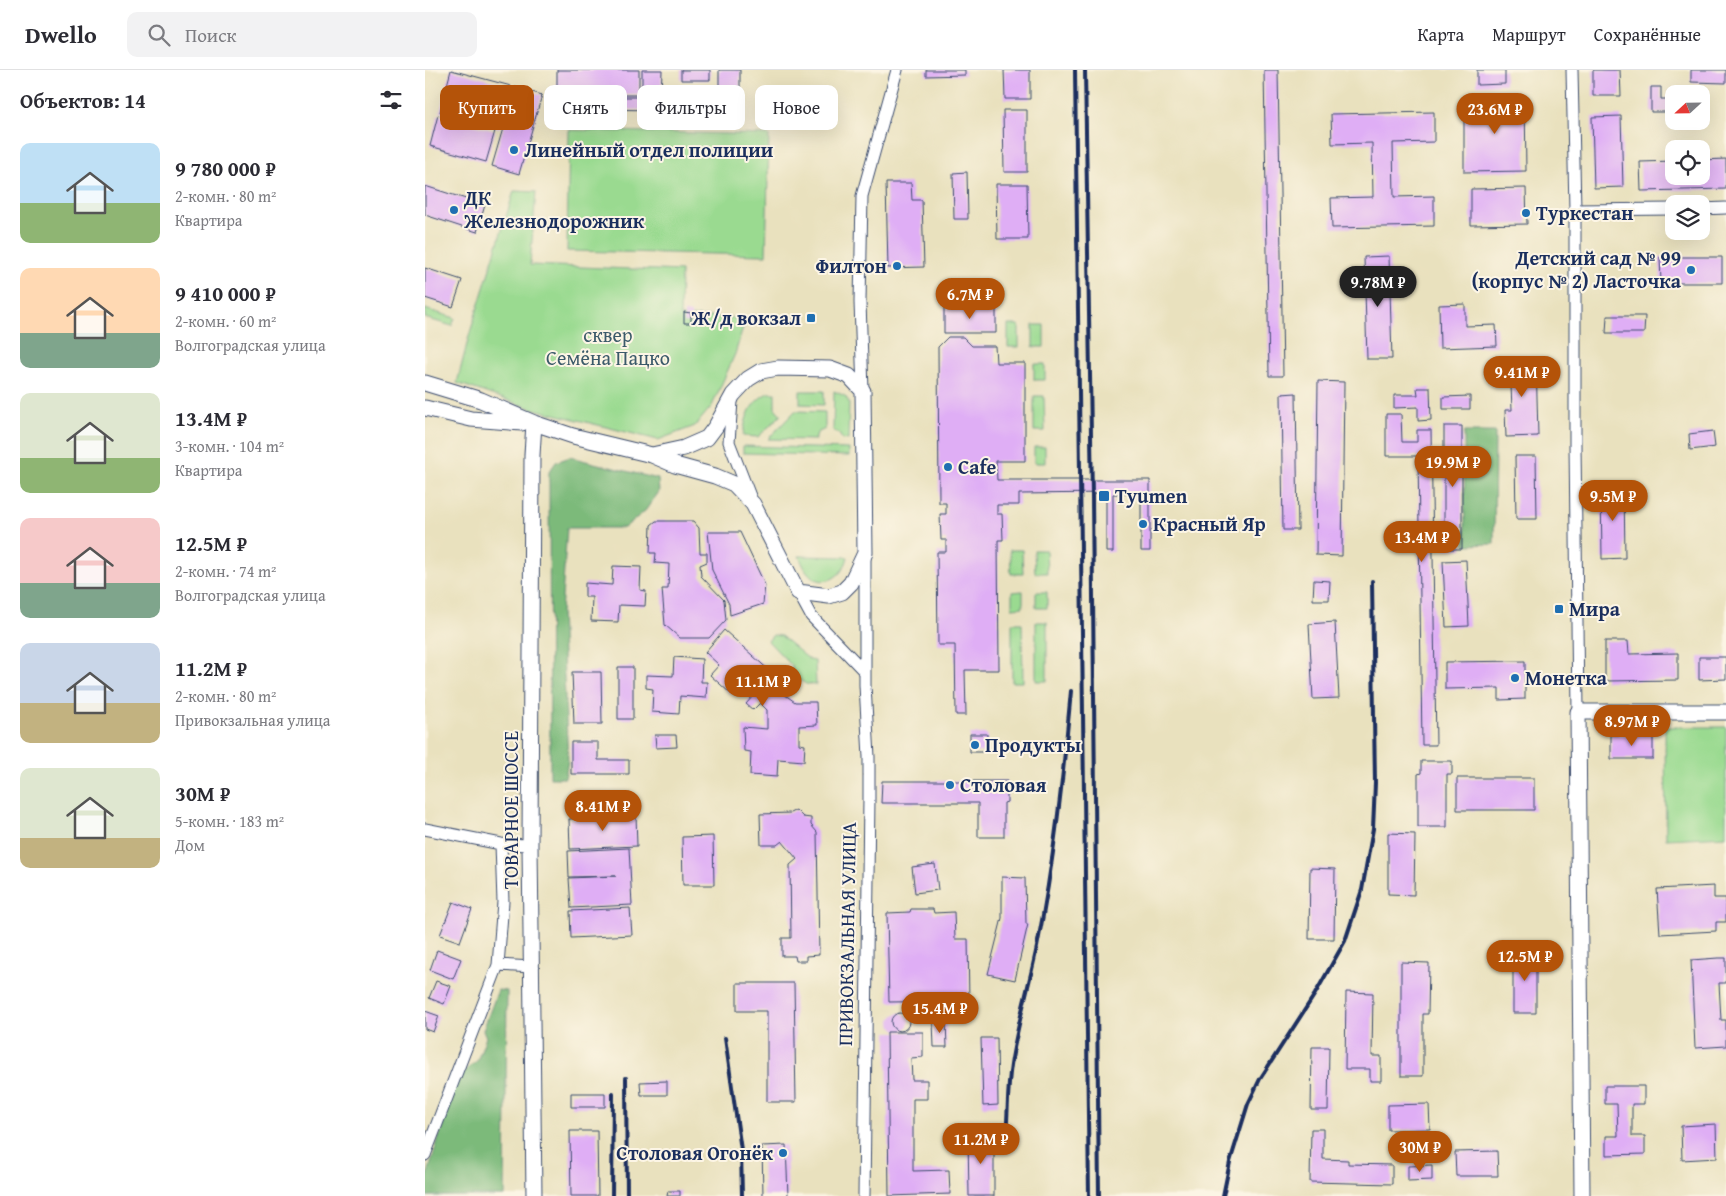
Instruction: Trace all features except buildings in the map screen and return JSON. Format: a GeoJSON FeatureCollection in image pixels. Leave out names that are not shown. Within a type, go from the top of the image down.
{"type":"FeatureCollection","features":[{"type":"Feature","properties":{"kind":"street"},"geometry":{"type":"LineString","coordinates":[[863,392],[861,342],[862,196],[897,70]]}},
{"type":"Feature","properties":{"kind":"street"},"geometry":{"type":"LineString","coordinates":[[1572,70],[1575,210],[1575,444],[1582,1196]]}},
{"type":"Feature","properties":{"kind":"street"},"geometry":{"type":"LineString","coordinates":[[1710,209],[1726,208]]}},
{"type":"Feature","properties":{"kind":"street"},"geometry":{"type":"LineString","coordinates":[[1575,210],[1665,209]]}},
{"type":"Feature","properties":{"kind":"street"},"geometry":{"type":"LineString","coordinates":[[652,455],[684,448],[707,438],[733,395],[748,379],[761,371],[778,368],[830,369],[849,376],[863,392]]}},
{"type":"Feature","properties":{"kind":"street"},"geometry":{"type":"LineString","coordinates":[[425,383],[481,400],[534,424],[573,436],[652,455],[675,465],[715,476],[734,484],[753,504]]}},
{"type":"Feature","properties":{"kind":"street","name":"ПРИВОКЗАЛЬНАЯ УЛИЦА"},"geometry":{"type":"LineString","coordinates":[[863,392],[865,672],[869,798],[865,1196]]}},
{"type":"Feature","properties":{"kind":"street"},"geometry":{"type":"LineString","coordinates":[[733,395],[729,442],[742,481],[797,592],[811,616],[865,672]]}},
{"type":"Feature","properties":{"kind":"street"},"geometry":{"type":"LineString","coordinates":[[425,408],[471,419],[534,424]]}},
{"type":"Feature","properties":{"kind":"street","name":"ТОВАРНОЕ ШОССЕ"},"geometry":{"type":"LineString","coordinates":[[534,424],[532,465],[530,845],[534,1196]]}},
{"type":"Feature","properties":{"kind":"street","name":"ПРИВОКЗАЛЬНАЯ УЛИЦА"},"geometry":{"type":"LineString","coordinates":[[797,592],[829,596],[842,592],[851,583],[865,552]]}},
{"type":"Feature","properties":{"kind":"street"},"geometry":{"type":"LineString","coordinates":[[1578,712],[1726,712]]}},
{"type":"Feature","properties":{"kind":"street"},"geometry":{"type":"LineString","coordinates":[[425,829],[501,844],[530,845]]}},
{"type":"Feature","properties":{"kind":"street"},"geometry":{"type":"LineString","coordinates":[[425,1155],[498,965],[503,902],[501,844]]}},
{"type":"Feature","properties":{"kind":"street"},"geometry":{"type":"LineString","coordinates":[[498,965],[532,967]]}},
{"type":"Feature","properties":{"kind":"green space"},"geometry":{"type":"Polygon","coordinates":[[[569,130],[769,135],[766,255],[567,251],[569,130]]]}},
{"type":"Feature","properties":{"kind":"green space","name":"сквер Семёна Пацко"},"geometry":{"type":"Polygon","coordinates":[[[514,191],[536,192],[530,265],[681,271],[680,316],[746,318],[735,354],[712,406],[695,426],[658,440],[530,408],[457,383],[469,336],[514,191]]]}},
{"type":"Feature","properties":{"kind":"green space"},"geometry":{"type":"Polygon","coordinates":[[[425,309],[455,318],[452,326],[425,318],[425,309]]]}},
{"type":"Feature","properties":{"kind":"green space"},"geometry":{"type":"Polygon","coordinates":[[[1008,325],[1019,325],[1019,347],[1008,347],[1008,325]]]}},
{"type":"Feature","properties":{"kind":"green space"},"geometry":{"type":"Polygon","coordinates":[[[1033,325],[1044,325],[1044,347],[1033,347],[1033,325]]]}},
{"type":"Feature","properties":{"kind":"green space"},"geometry":{"type":"Polygon","coordinates":[[[1034,364],[1045,364],[1045,380],[1034,380],[1034,364]]]}},
{"type":"Feature","properties":{"kind":"green space"},"geometry":{"type":"Polygon","coordinates":[[[800,391],[824,391],[824,405],[800,404],[800,391]]]}},
{"type":"Feature","properties":{"kind":"green space"},"geometry":{"type":"Polygon","coordinates":[[[834,391],[845,396],[849,402],[848,440],[842,439],[833,430],[834,391]]]}},
{"type":"Feature","properties":{"kind":"green space"},"geometry":{"type":"Polygon","coordinates":[[[768,393],[775,393],[775,408],[781,415],[758,437],[743,436],[749,411],[757,401],[768,393]]]}},
{"type":"Feature","properties":{"kind":"green space"},"geometry":{"type":"Polygon","coordinates":[[[1034,396],[1044,396],[1045,431],[1034,431],[1034,396]]]}},
{"type":"Feature","properties":{"kind":"green space"},"geometry":{"type":"Polygon","coordinates":[[[795,411],[825,412],[825,429],[817,433],[815,440],[768,439],[795,411]]]}},
{"type":"Feature","properties":{"kind":"green space"},"geometry":{"type":"Polygon","coordinates":[[[1464,432],[1495,432],[1494,544],[1465,545],[1464,432]]]}},
{"type":"Feature","properties":{"kind":"green space"},"geometry":{"type":"Polygon","coordinates":[[[743,446],[849,449],[849,456],[743,453],[743,446]]]}},
{"type":"Feature","properties":{"kind":"green space"},"geometry":{"type":"Polygon","coordinates":[[[1034,447],[1045,447],[1045,463],[1034,463],[1034,447]]]}},
{"type":"Feature","properties":{"kind":"green space"},"geometry":{"type":"Polygon","coordinates":[[[570,457],[658,479],[659,492],[645,511],[624,528],[567,528],[561,612],[568,761],[565,778],[550,778],[549,472],[556,462],[570,457]]]}},
{"type":"Feature","properties":{"kind":"green space"},"geometry":{"type":"Polygon","coordinates":[[[1010,550],[1022,550],[1023,574],[1011,574],[1010,550]]]}},
{"type":"Feature","properties":{"kind":"green space"},"geometry":{"type":"Polygon","coordinates":[[[1034,550],[1046,550],[1047,573],[1035,573],[1034,550]]]}},
{"type":"Feature","properties":{"kind":"green space"},"geometry":{"type":"Polygon","coordinates":[[[799,556],[848,557],[846,564],[838,575],[821,581],[809,574],[799,556]]]}},
{"type":"Feature","properties":{"kind":"green space"},"geometry":{"type":"Polygon","coordinates":[[[1023,591],[1023,607],[1012,608],[1012,592],[1023,591]]]}},
{"type":"Feature","properties":{"kind":"green space"},"geometry":{"type":"Polygon","coordinates":[[[1036,592],[1047,592],[1047,608],[1036,608],[1036,592]]]}},
{"type":"Feature","properties":{"kind":"green space"},"geometry":{"type":"Polygon","coordinates":[[[1036,622],[1047,622],[1047,681],[1036,681],[1036,622]]]}},
{"type":"Feature","properties":{"kind":"green space"},"geometry":{"type":"Polygon","coordinates":[[[1012,623],[1022,623],[1023,682],[1012,682],[1012,623]]]}},
{"type":"Feature","properties":{"kind":"green space"},"geometry":{"type":"Polygon","coordinates":[[[773,635],[781,636],[810,660],[815,661],[816,685],[806,684],[793,676],[792,666],[768,641],[773,635]]]}},
{"type":"Feature","properties":{"kind":"green space"},"geometry":{"type":"Polygon","coordinates":[[[1665,727],[1726,727],[1726,836],[1666,839],[1665,727]]]}},
{"type":"Feature","properties":{"kind":"green space"},"geometry":{"type":"Polygon","coordinates":[[[498,990],[507,991],[505,1196],[425,1196],[425,1183],[457,1077],[477,1061],[486,1037],[483,1030],[498,990]]]}},
{"type":"Feature","properties":{"kind":"railway"},"geometry":{"type":"LineString","coordinates":[[1075,70],[1089,1196]]}},
{"type":"Feature","properties":{"kind":"railway"},"geometry":{"type":"LineString","coordinates":[[1085,70],[1092,496],[1099,1196]]}},
{"type":"Feature","properties":{"kind":"railway"},"geometry":{"type":"LineString","coordinates":[[1223,1196],[1230,1162],[1248,1104],[1260,1079],[1315,994],[1345,941],[1362,890],[1373,829],[1375,783],[1372,581]]}},
{"type":"Feature","properties":{"kind":"railway"},"geometry":{"type":"LineString","coordinates":[[1007,1122],[1009,1079],[1037,947],[1053,851],[1071,691]]}},
{"type":"Feature","properties":{"kind":"railway"},"geometry":{"type":"LineString","coordinates":[[725,1038],[741,1150],[742,1196]]}},
{"type":"Feature","properties":{"kind":"railway"},"geometry":{"type":"LineString","coordinates":[[626,1078],[627,1196]]}},
{"type":"Feature","properties":{"kind":"railway"},"geometry":{"type":"LineString","coordinates":[[612,1196],[613,1093]]}},
{"type":"Feature","properties":{"kind":"place","name":"Линейный отдел полиции"},"geometry":{"type":"Point","coordinates":[514,150]}},
{"type":"Feature","properties":{"kind":"place","name":"ДК Железнодорожник"},"geometry":{"type":"Point","coordinates":[454,210]}},
{"type":"Feature","properties":{"kind":"place","name":"Туркестан"},"geometry":{"type":"Point","coordinates":[1526,213]}},
{"type":"Feature","properties":{"kind":"place","name":"Филтон"},"geometry":{"type":"Point","coordinates":[897,266]}},
{"type":"Feature","properties":{"kind":"place","name":"Детский сад № 99 (корпус № 2) Ласточка"},"geometry":{"type":"Point","coordinates":[1691,270]}},
{"type":"Feature","properties":{"kind":"place","name":"Ж/д вокзал"},"geometry":{"type":"Point","coordinates":[811,318]}},
{"type":"Feature","properties":{"kind":"place","name":"Cafe"},"geometry":{"type":"Point","coordinates":[948,467]}},
{"type":"Feature","properties":{"kind":"place","name":"Tyumen"},"geometry":{"type":"Point","coordinates":[1104,496]}},
{"type":"Feature","properties":{"kind":"place","name":"Красный Яр"},"geometry":{"type":"Point","coordinates":[1143,524]}},
{"type":"Feature","properties":{"kind":"place","name":"Мира"},"geometry":{"type":"Point","coordinates":[1559,609]}},
{"type":"Feature","properties":{"kind":"place","name":"Монетка"},"geometry":{"type":"Point","coordinates":[1515,678]}},
{"type":"Feature","properties":{"kind":"place","name":"Продукты"},"geometry":{"type":"Point","coordinates":[975,745]}},
{"type":"Feature","properties":{"kind":"place","name":"Столовая"},"geometry":{"type":"Point","coordinates":[950,785]}},
{"type":"Feature","properties":{"kind":"place","name":"Столовая Огонёк"},"geometry":{"type":"Point","coordinates":[783,1153]}}]}
